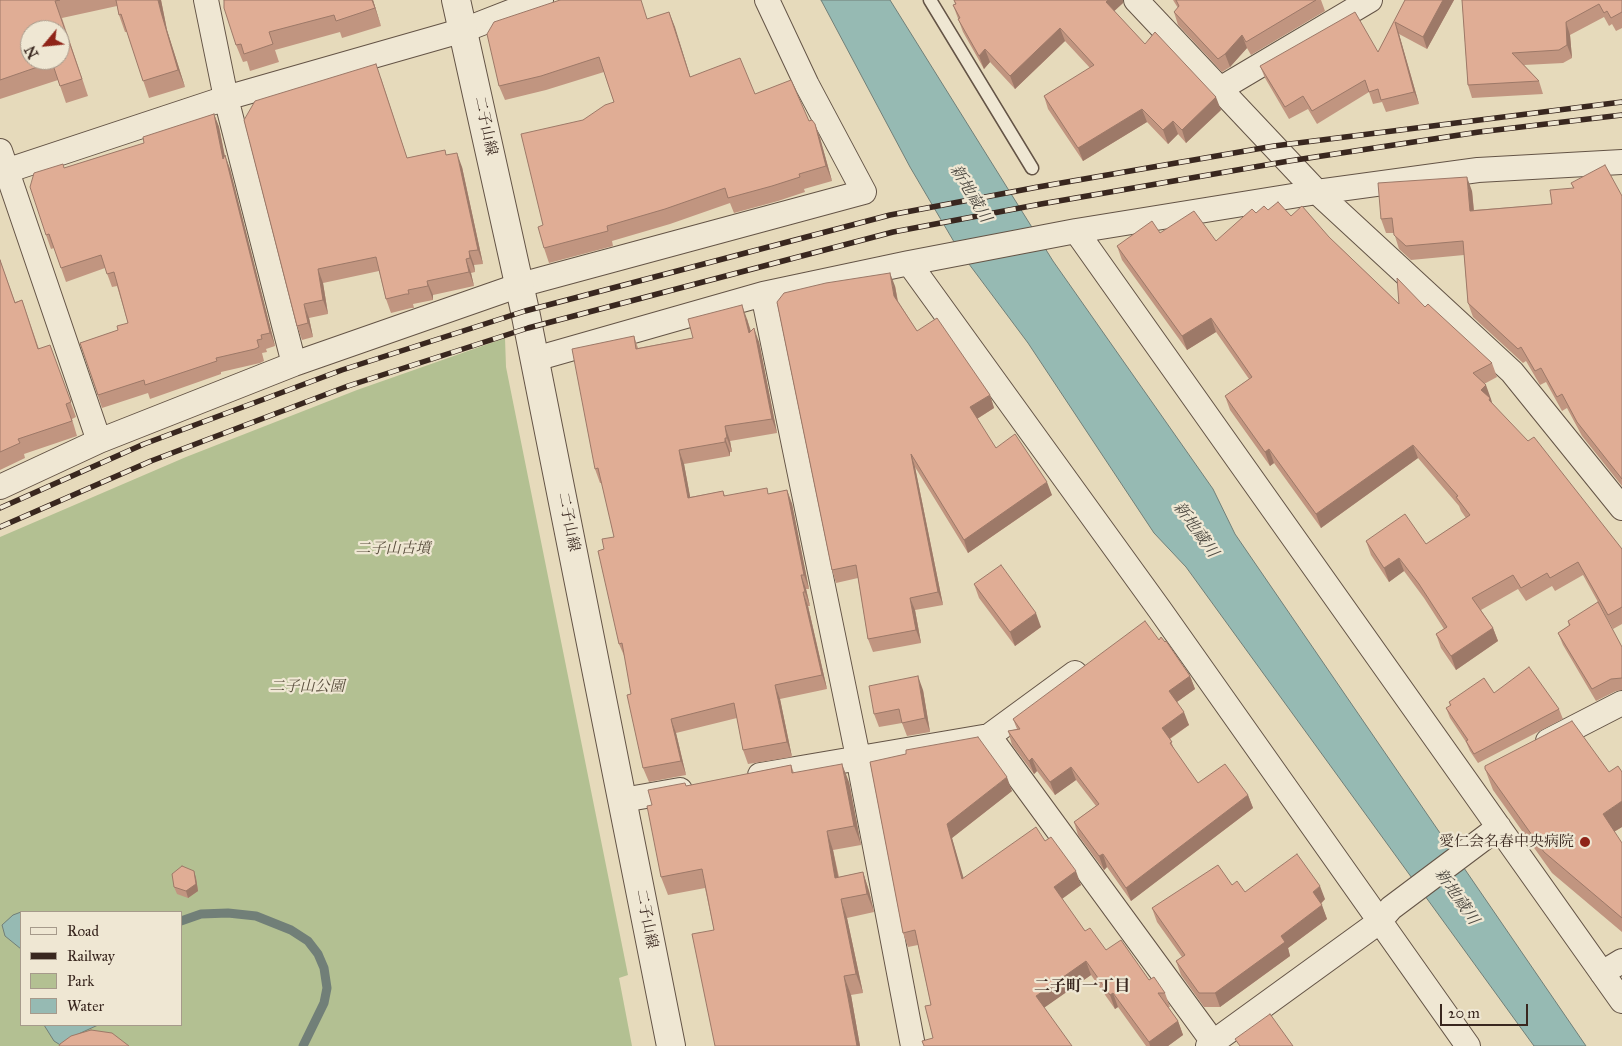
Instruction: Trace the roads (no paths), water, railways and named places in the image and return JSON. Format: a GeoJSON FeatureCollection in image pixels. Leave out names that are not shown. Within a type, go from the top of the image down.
{"type":"FeatureCollection","features":[{"type":"Feature","properties":{"kind":"street"},"geometry":{"type":"LineString","coordinates":[[206,0],[226,98],[294,364]]}},
{"type":"Feature","properties":{"kind":"street","name":"二子山線"},"geometry":{"type":"LineString","coordinates":[[456,0],[520,285],[671,1046]]}},
{"type":"Feature","properties":{"kind":"street"},"geometry":{"type":"LineString","coordinates":[[99,441],[2,165],[464,30],[541,0]]}},
{"type":"Feature","properties":{"kind":"street"},"geometry":{"type":"LineString","coordinates":[[0,487],[99,441],[294,364],[520,285],[864,192],[807,85],[766,0]]}},
{"type":"Feature","properties":{"kind":"street"},"geometry":{"type":"LineString","coordinates":[[1136,0],[1317,192],[1512,372],[1622,508]]}},
{"type":"Feature","properties":{"kind":"street"},"geometry":{"type":"LineString","coordinates":[[1220,89],[1365,1]]}},
{"type":"Feature","properties":{"kind":"street"},"geometry":{"type":"LineString","coordinates":[[535,359],[763,294],[909,263],[1076,231],[1317,192],[1478,170],[1622,162]]}},
{"type":"Feature","properties":{"kind":"street"},"geometry":{"type":"LineString","coordinates":[[1076,231],[1478,779],[1492,833],[1622,1001]]}},
{"type":"Feature","properties":{"kind":"street"},"geometry":{"type":"LineString","coordinates":[[909,263],[1153,616],[1385,915],[1468,1046]]}},
{"type":"Feature","properties":{"kind":"street"},"geometry":{"type":"LineString","coordinates":[[763,294],[858,757],[913,1046]]}},
{"type":"Feature","properties":{"kind":"street"},"geometry":{"type":"LineString","coordinates":[[741,779],[858,757],[989,736],[1090,662]]}},
{"type":"Feature","properties":{"kind":"street"},"geometry":{"type":"LineString","coordinates":[[1530,751],[1622,703]]}},
{"type":"Feature","properties":{"kind":"street"},"geometry":{"type":"LineString","coordinates":[[989,736],[1213,1045],[1492,833]]}},
{"type":"Feature","properties":{"kind":"street"},"geometry":{"type":"LineString","coordinates":[[623,800],[702,786]]}},
{"type":"Feature","properties":{"kind":"street"},"geometry":{"type":"LineString","coordinates":[[1602,973],[1622,961]]}},
{"type":"Feature","properties":{"kind":"lane"},"geometry":{"type":"LineString","coordinates":[[930,0],[1032,168]]}},
{"type":"Feature","properties":{"kind":"water","name":"新地蔵川"},"geometry":{"type":"Polygon","coordinates":[[[821,0],[890,0],[1053,261],[1213,489],[1235,534],[1586,1046],[1534,1046],[1186,567],[1154,533],[1028,343],[960,252],[910,167],[821,0]]]}},
{"type":"Feature","properties":{"kind":"water"},"geometry":{"type":"Polygon","coordinates":[[[20,912],[20,948],[5,936],[2,925],[13,915],[20,912]]]}},
{"type":"Feature","properties":{"kind":"water"},"geometry":{"type":"Polygon","coordinates":[[[45,1026],[96,1026],[74,1036],[62,1046],[54,1041],[45,1026]]]}},
{"type":"Feature","properties":{"kind":"waterway"},"geometry":{"type":"LineString","coordinates":[[182,921],[201,914],[228,913],[256,916],[291,930],[308,941],[318,954],[324,968],[327,988],[324,1003],[303,1046]]}},
{"type":"Feature","properties":{"kind":"railway"},"geometry":{"type":"LineString","coordinates":[[0,508],[144,444],[342,370],[525,311],[890,215],[1274,146],[1622,102]]}},
{"type":"Feature","properties":{"kind":"railway"},"geometry":{"type":"LineString","coordinates":[[0,527],[151,461],[348,386],[528,328],[893,232],[1289,161],[1479,132],[1622,115]]}},
{"type":"Feature","properties":{"kind":"place","name":"愛仁会名春中央病院"},"geometry":{"type":"Point","coordinates":[1585,842]}},
{"type":"Feature","properties":{"kind":"district","name":"二子町一丁目"},"geometry":{"type":"Point","coordinates":[1082,987]}},
{"type":"Feature","properties":{"kind":"park label","name":"二子山古墳"},"geometry":{"type":"Point","coordinates":[393,549]}},
{"type":"Feature","properties":{"kind":"park label","name":"二子山公園"},"geometry":{"type":"Point","coordinates":[307,687]}}]}
